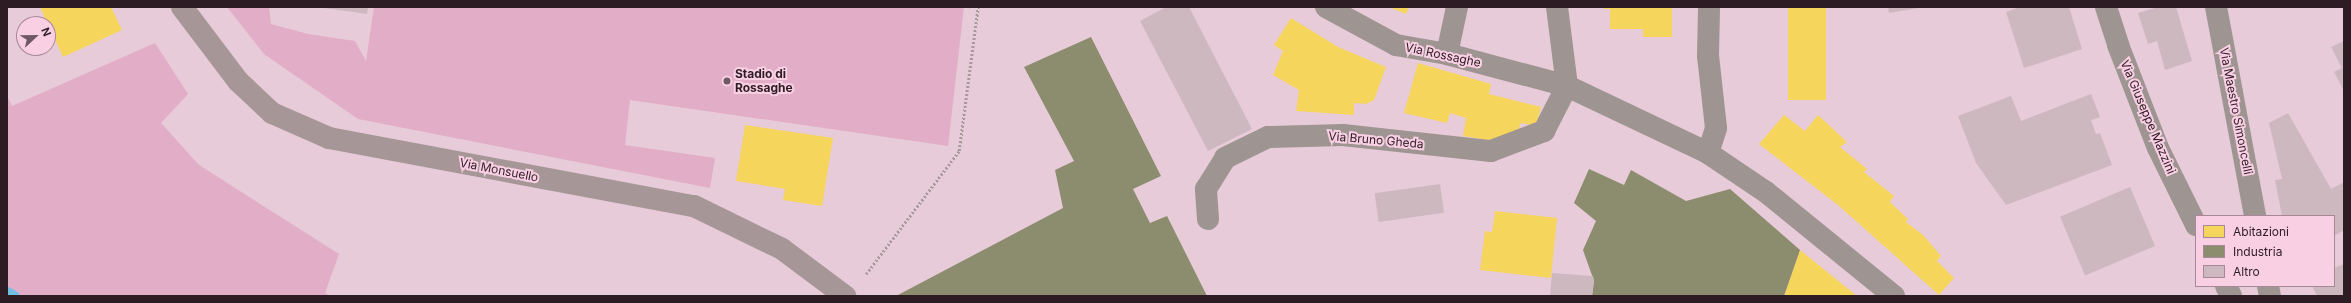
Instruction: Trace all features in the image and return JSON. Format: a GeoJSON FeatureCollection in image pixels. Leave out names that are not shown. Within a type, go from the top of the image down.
{"type":"FeatureCollection","features":[{"type":"Feature","properties":{"kind":"main road","name":"Via Monsuello"},"geometry":{"type":"LineString","coordinates":[[182,7],[238,81],[272,113],[329,138],[694,206],[782,249],[845,296]]}},
{"type":"Feature","properties":{"kind":"street","name":"Via Rossaghe"},"geometry":{"type":"LineString","coordinates":[[1326,7],[1396,45],[1447,54],[1567,86],[1708,153],[1766,192],[1894,296]]}},
{"type":"Feature","properties":{"kind":"street"},"geometry":{"type":"LineString","coordinates":[[1447,54],[1457,7]]}},
{"type":"Feature","properties":{"kind":"street"},"geometry":{"type":"LineString","coordinates":[[1557,7],[1567,86]]}},
{"type":"Feature","properties":{"kind":"street"},"geometry":{"type":"LineString","coordinates":[[1708,153],[1716,128],[1708,56],[1709,7]]}},
{"type":"Feature","properties":{"kind":"street","name":"Via Giuseppe Mazzini"},"geometry":{"type":"LineString","coordinates":[[2106,7],[2118,46],[2158,148],[2195,223]]}},
{"type":"Feature","properties":{"kind":"street","name":"Via Maestro Simoncelli"},"geometry":{"type":"LineString","coordinates":[[2216,7],[2255,215]]}},
{"type":"Feature","properties":{"kind":"street","name":"Via Bruno Gheda"},"geometry":{"type":"LineString","coordinates":[[1208,219],[1206,189],[1225,158],[1268,137],[1343,135],[1491,151],[1544,131],[1567,86]]}},
{"type":"Feature","properties":{"kind":"street"},"geometry":{"type":"LineString","coordinates":[[2226,287],[2231,296]]}},
{"type":"Feature","properties":{"kind":"path"},"geometry":{"type":"LineString","coordinates":[[864,277],[959,151],[978,7]]}},
{"type":"Feature","properties":{"kind":"shaded area","name":"Stadio di Rossaghe"},"geometry":{"type":"Polygon","coordinates":[[[227,7],[269,7],[271,24],[308,34],[355,41],[366,61],[374,7],[964,7],[948,146],[630,100],[625,145],[715,158],[710,188],[358,119],[264,54],[227,7]]]}},
{"type":"Feature","properties":{"kind":"shaded area"},"geometry":{"type":"Polygon","coordinates":[[[155,43],[188,94],[161,123],[199,165],[339,254],[325,293],[330,296],[7,296],[7,96],[12,106],[155,43]]]}},
{"type":"Feature","properties":{"kind":"building: Abitazioni"},"geometry":{"type":"Polygon","coordinates":[[[40,7],[111,7],[122,30],[63,57],[56,42],[56,16],[44,16],[40,7]]]}},
{"type":"Feature","properties":{"kind":"building: Abitazioni"},"geometry":{"type":"Polygon","coordinates":[[[1389,7],[1409,7],[1406,14],[1389,7]]]}},
{"type":"Feature","properties":{"kind":"building: Abitazioni"},"geometry":{"type":"Polygon","coordinates":[[[1604,7],[1672,7],[1672,37],[1643,37],[1643,29],[1610,29],[1610,9],[1604,9],[1604,7]]]}},
{"type":"Feature","properties":{"kind":"building: Abitazioni"},"geometry":{"type":"Polygon","coordinates":[[[1788,7],[1826,7],[1826,100],[1788,100],[1788,7]]]}},
{"type":"Feature","properties":{"kind":"building: Abitazioni"},"geometry":{"type":"Polygon","coordinates":[[[1291,18],[1338,47],[1386,67],[1374,100],[1366,104],[1354,103],[1354,115],[1296,111],[1299,90],[1273,75],[1283,51],[1274,45],[1291,18]]]}},
{"type":"Feature","properties":{"kind":"building: Abitazioni"},"geometry":{"type":"Polygon","coordinates":[[[1418,63],[1491,84],[1489,94],[1541,107],[1536,126],[1521,123],[1517,133],[1488,140],[1463,136],[1466,118],[1450,113],[1447,123],[1404,113],[1418,63]]]}},
{"type":"Feature","properties":{"kind":"building: Abitazioni"},"geometry":{"type":"Polygon","coordinates":[[[1784,115],[1805,131],[1818,115],[1847,142],[1840,147],[1867,169],[1864,172],[1894,196],[1890,202],[1908,219],[1906,222],[1923,235],[1941,256],[1937,261],[1954,278],[1939,295],[1838,205],[1759,144],[1784,115]]]}},
{"type":"Feature","properties":{"kind":"building: Abitazioni"},"geometry":{"type":"Polygon","coordinates":[[[745,125],[833,138],[822,206],[783,200],[785,189],[736,181],[745,125]]]}},
{"type":"Feature","properties":{"kind":"building: Abitazioni"},"geometry":{"type":"Polygon","coordinates":[[[1495,211],[1557,218],[1551,278],[1480,270],[1485,231],[1492,232],[1495,211]]]}},
{"type":"Feature","properties":{"kind":"building: Abitazioni"},"geometry":{"type":"Polygon","coordinates":[[[1800,250],[1857,296],[1784,296],[1800,250]]]}},
{"type":"Feature","properties":{"kind":"building: Industria"},"geometry":{"type":"Polygon","coordinates":[[[1091,37],[1161,176],[1133,189],[1150,223],[1167,216],[1207,296],[896,296],[1063,208],[1055,170],[1074,161],[1024,67],[1091,37]]]}},
{"type":"Feature","properties":{"kind":"building: Industria"},"geometry":{"type":"Polygon","coordinates":[[[1589,169],[1624,185],[1631,170],[1686,201],[1730,189],[1800,250],[1784,296],[1592,296],[1594,281],[1583,250],[1596,221],[1574,203],[1589,169]]]}},
{"type":"Feature","properties":{"kind":"building: Altro"},"geometry":{"type":"Polygon","coordinates":[[[317,7],[368,7],[367,14],[317,7]]]}},
{"type":"Feature","properties":{"kind":"building: Altro"},"geometry":{"type":"Polygon","coordinates":[[[1166,7],[1189,7],[1252,129],[1208,151],[1140,21],[1166,7]]]}},
{"type":"Feature","properties":{"kind":"building: Altro"},"geometry":{"type":"Polygon","coordinates":[[[1888,7],[1919,7],[1919,8],[1889,13],[1888,7]]]}},
{"type":"Feature","properties":{"kind":"building: Altro"},"geometry":{"type":"Polygon","coordinates":[[[2020,7],[2069,7],[2082,49],[2024,68],[2006,12],[2020,7]]]}},
{"type":"Feature","properties":{"kind":"building: Altro"},"geometry":{"type":"Polygon","coordinates":[[[2158,7],[2176,7],[2192,61],[2165,70],[2157,41],[2148,44],[2138,13],[2158,7]]]}},
{"type":"Feature","properties":{"kind":"building: Altro"},"geometry":{"type":"Polygon","coordinates":[[[2344,41],[2344,91],[2334,72],[2342,68],[2331,47],[2344,41]]]}},
{"type":"Feature","properties":{"kind":"building: Altro"},"geometry":{"type":"Polygon","coordinates":[[[2091,94],[2100,117],[2091,120],[2096,134],[2100,133],[2112,165],[2006,205],[1976,163],[1958,116],[2011,96],[2021,121],[2091,94]]]}},
{"type":"Feature","properties":{"kind":"building: Altro"},"geometry":{"type":"Polygon","coordinates":[[[2288,113],[2331,189],[2344,182],[2344,230],[2335,235],[2335,215],[2282,215],[2275,180],[2282,179],[2269,123],[2288,113]]]}},
{"type":"Feature","properties":{"kind":"building: Altro"},"geometry":{"type":"Polygon","coordinates":[[[1440,184],[1444,213],[1379,222],[1375,193],[1440,184]]]}},
{"type":"Feature","properties":{"kind":"building: Altro"},"geometry":{"type":"Polygon","coordinates":[[[2130,187],[2155,246],[2085,276],[2060,217],[2130,187]]]}},
{"type":"Feature","properties":{"kind":"building: Altro"},"geometry":{"type":"Polygon","coordinates":[[[2344,264],[2344,296],[2317,296],[2312,287],[2335,287],[2335,268],[2344,264]]]}},
{"type":"Feature","properties":{"kind":"building: Altro"},"geometry":{"type":"Polygon","coordinates":[[[1552,273],[1593,276],[1594,281],[1592,296],[1550,296],[1552,273]]]}},
{"type":"Feature","properties":{"kind":"waterway"},"geometry":{"type":"LineString","coordinates":[[7,292],[14,296]]}},
{"type":"Feature","properties":{"kind":"place","name":"Stadio di Rossaghe"},"geometry":{"type":"Point","coordinates":[727,81]}}]}
